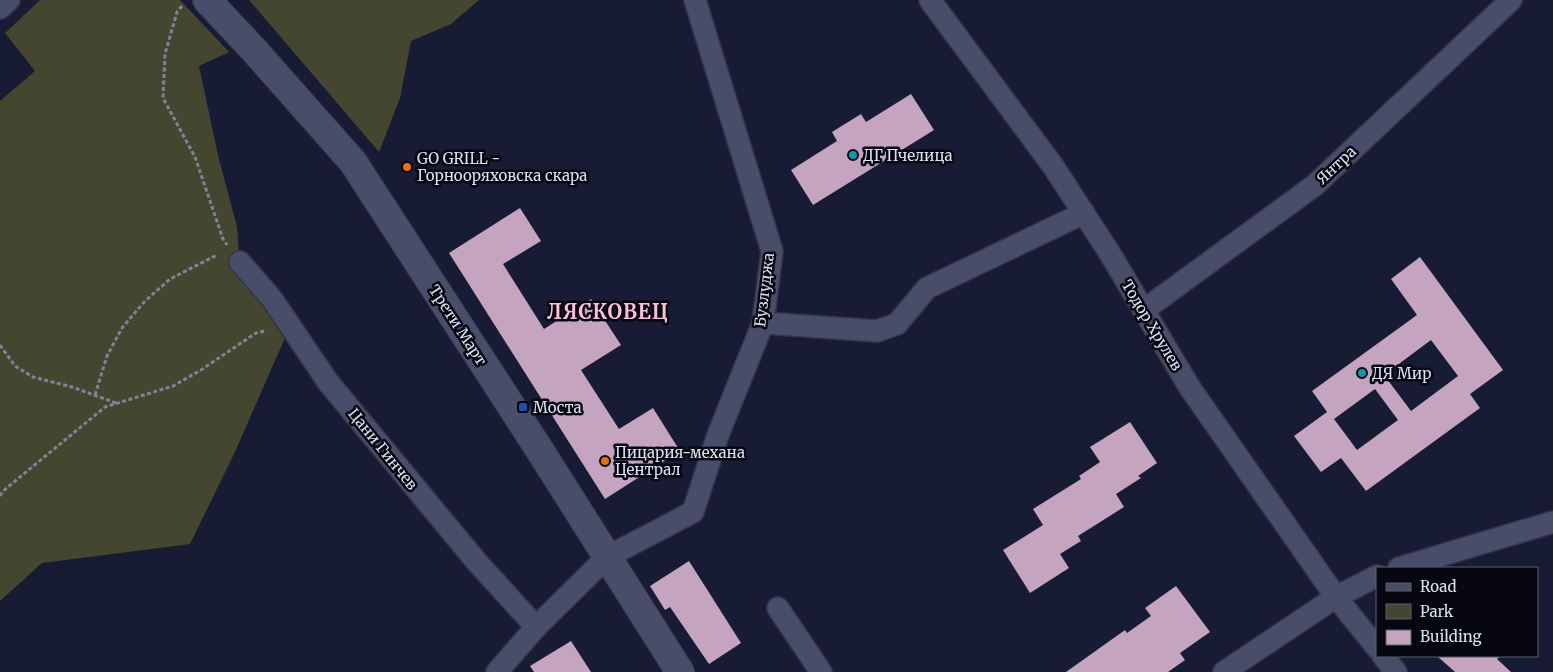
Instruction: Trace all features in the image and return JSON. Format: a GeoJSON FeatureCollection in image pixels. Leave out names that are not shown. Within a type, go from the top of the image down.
{"type":"FeatureCollection","features":[{"type":"Feature","properties":{"kind":"street"},"geometry":{"type":"LineString","coordinates":[[0,8],[9,0]]}},
{"type":"Feature","properties":{"kind":"street","name":"Трети Март"},"geometry":{"type":"LineString","coordinates":[[207,0],[353,162],[534,441],[680,672]]}},
{"type":"Feature","properties":{"kind":"street","name":"Бузлуджа"},"geometry":{"type":"LineString","coordinates":[[607,557],[693,512],[718,435],[763,323],[772,251],[695,0]]}},
{"type":"Feature","properties":{"kind":"street","name":"Тодор Хрулев"},"geometry":{"type":"LineString","coordinates":[[930,0],[1053,166],[1144,310],[1190,388],[1336,596],[1376,647]]}},
{"type":"Feature","properties":{"kind":"street","name":"Янтра"},"geometry":{"type":"LineString","coordinates":[[1144,310],[1315,185],[1511,0]]}},
{"type":"Feature","properties":{"kind":"street"},"geometry":{"type":"LineString","coordinates":[[763,323],[876,331],[897,324],[926,288],[1084,214]]}},
{"type":"Feature","properties":{"kind":"street","name":"Цани Гинчев"},"geometry":{"type":"LineString","coordinates":[[235,255],[272,300],[328,382],[476,560],[536,627]]}},
{"type":"Feature","properties":{"kind":"street"},"geometry":{"type":"LineString","coordinates":[[1402,567],[1553,522]]}},
{"type":"Feature","properties":{"kind":"street"},"geometry":{"type":"LineString","coordinates":[[497,672],[536,627],[607,557]]}},
{"type":"Feature","properties":{"kind":"street"},"geometry":{"type":"LineString","coordinates":[[1224,672],[1336,596],[1376,576]]}},
{"type":"Feature","properties":{"kind":"street"},"geometry":{"type":"LineString","coordinates":[[778,608],[821,672]]}},
{"type":"Feature","properties":{"kind":"street"},"geometry":{"type":"LineString","coordinates":[[1384,657],[1396,672]]}},
{"type":"Feature","properties":{"kind":"path"},"geometry":{"type":"LineString","coordinates":[[95,395],[108,356],[122,328],[144,302],[170,279],[235,255],[223,239],[195,157],[163,98],[165,54],[177,12],[187,0]]}},
{"type":"Feature","properties":{"kind":"path"},"geometry":{"type":"LineString","coordinates":[[0,496],[3,491],[105,407],[173,386],[201,370],[256,333],[290,325]]}},
{"type":"Feature","properties":{"kind":"path"},"geometry":{"type":"LineString","coordinates":[[0,345],[15,366],[33,377],[72,387],[116,403]]}},
{"type":"Feature","properties":{"kind":"green space"},"geometry":{"type":"Polygon","coordinates":[[[40,0],[180,0],[229,52],[199,66],[218,155],[237,227],[240,267],[285,338],[234,454],[190,544],[42,563],[0,601],[0,101],[35,71],[5,33],[40,0]]]}},
{"type":"Feature","properties":{"kind":"green space"},"geometry":{"type":"Polygon","coordinates":[[[249,0],[479,0],[451,24],[411,41],[400,98],[379,152],[249,0]]]}},
{"type":"Feature","properties":{"kind":"building","name":"ДГ Пчелица"},"geometry":{"type":"Polygon","coordinates":[[[911,94],[934,130],[813,205],[791,170],[837,141],[832,132],[861,114],[866,122],[911,94]]]}},
{"type":"Feature","properties":{"kind":"building"},"geometry":{"type":"Polygon","coordinates":[[[520,208],[541,241],[503,264],[544,329],[591,299],[621,345],[581,370],[619,429],[653,408],[680,451],[605,499],[449,253],[520,208]]]}},
{"type":"Feature","properties":{"kind":"building","name":"ДЯ Мир"},"geometry":{"type":"Polygon","coordinates":[[[1420,257],[1503,370],[1470,394],[1480,408],[1366,491],[1341,458],[1321,472],[1294,436],[1327,412],[1312,391],[1417,315],[1391,279],[1420,257]],[[1431,340],[1384,375],[1411,411],[1458,376],[1431,340]],[[1375,389],[1334,419],[1357,450],[1398,420],[1375,389]]]}},
{"type":"Feature","properties":{"kind":"building"},"geometry":{"type":"Polygon","coordinates":[[[1130,422],[1157,463],[1138,476],[1141,478],[1116,494],[1124,507],[1078,536],[1081,541],[1060,554],[1069,568],[1030,593],[1003,550],[1043,525],[1033,509],[1081,479],[1079,476],[1100,462],[1090,447],[1130,422]]]}},
{"type":"Feature","properties":{"kind":"building"},"geometry":{"type":"Polygon","coordinates":[[[689,561],[741,643],[709,664],[670,607],[665,610],[650,586],[689,561]]]}},
{"type":"Feature","properties":{"kind":"building"},"geometry":{"type":"Polygon","coordinates":[[[1176,586],[1210,632],[1180,653],[1185,660],[1168,672],[1066,672],[1125,630],[1127,633],[1151,616],[1145,608],[1176,586]]]}},
{"type":"Feature","properties":{"kind":"building"},"geometry":{"type":"Polygon","coordinates":[[[571,641],[591,672],[534,672],[530,666],[571,641]]]}},
{"type":"Feature","properties":{"kind":"building"},"geometry":{"type":"Polygon","coordinates":[[[1438,657],[1499,657],[1497,659],[1511,672],[1455,672],[1438,657]]]}},
{"type":"Feature","properties":{"kind":"place","name":"ДГ Пчелица"},"geometry":{"type":"Point","coordinates":[853,155]}},
{"type":"Feature","properties":{"kind":"place","name":"GO GRILL - Горнооряховска скара"},"geometry":{"type":"Point","coordinates":[407,167]}},
{"type":"Feature","properties":{"kind":"place","name":"ДЯ Мир"},"geometry":{"type":"Point","coordinates":[1362,373]}},
{"type":"Feature","properties":{"kind":"place","name":"Моста"},"geometry":{"type":"Point","coordinates":[523,407]}},
{"type":"Feature","properties":{"kind":"place","name":"Пицария-механа Централ"},"geometry":{"type":"Point","coordinates":[605,461]}},
{"type":"Feature","properties":{"kind":"district","name":"ЛЯСКОВЕЦ"},"geometry":{"type":"Point","coordinates":[608,311]}}]}
